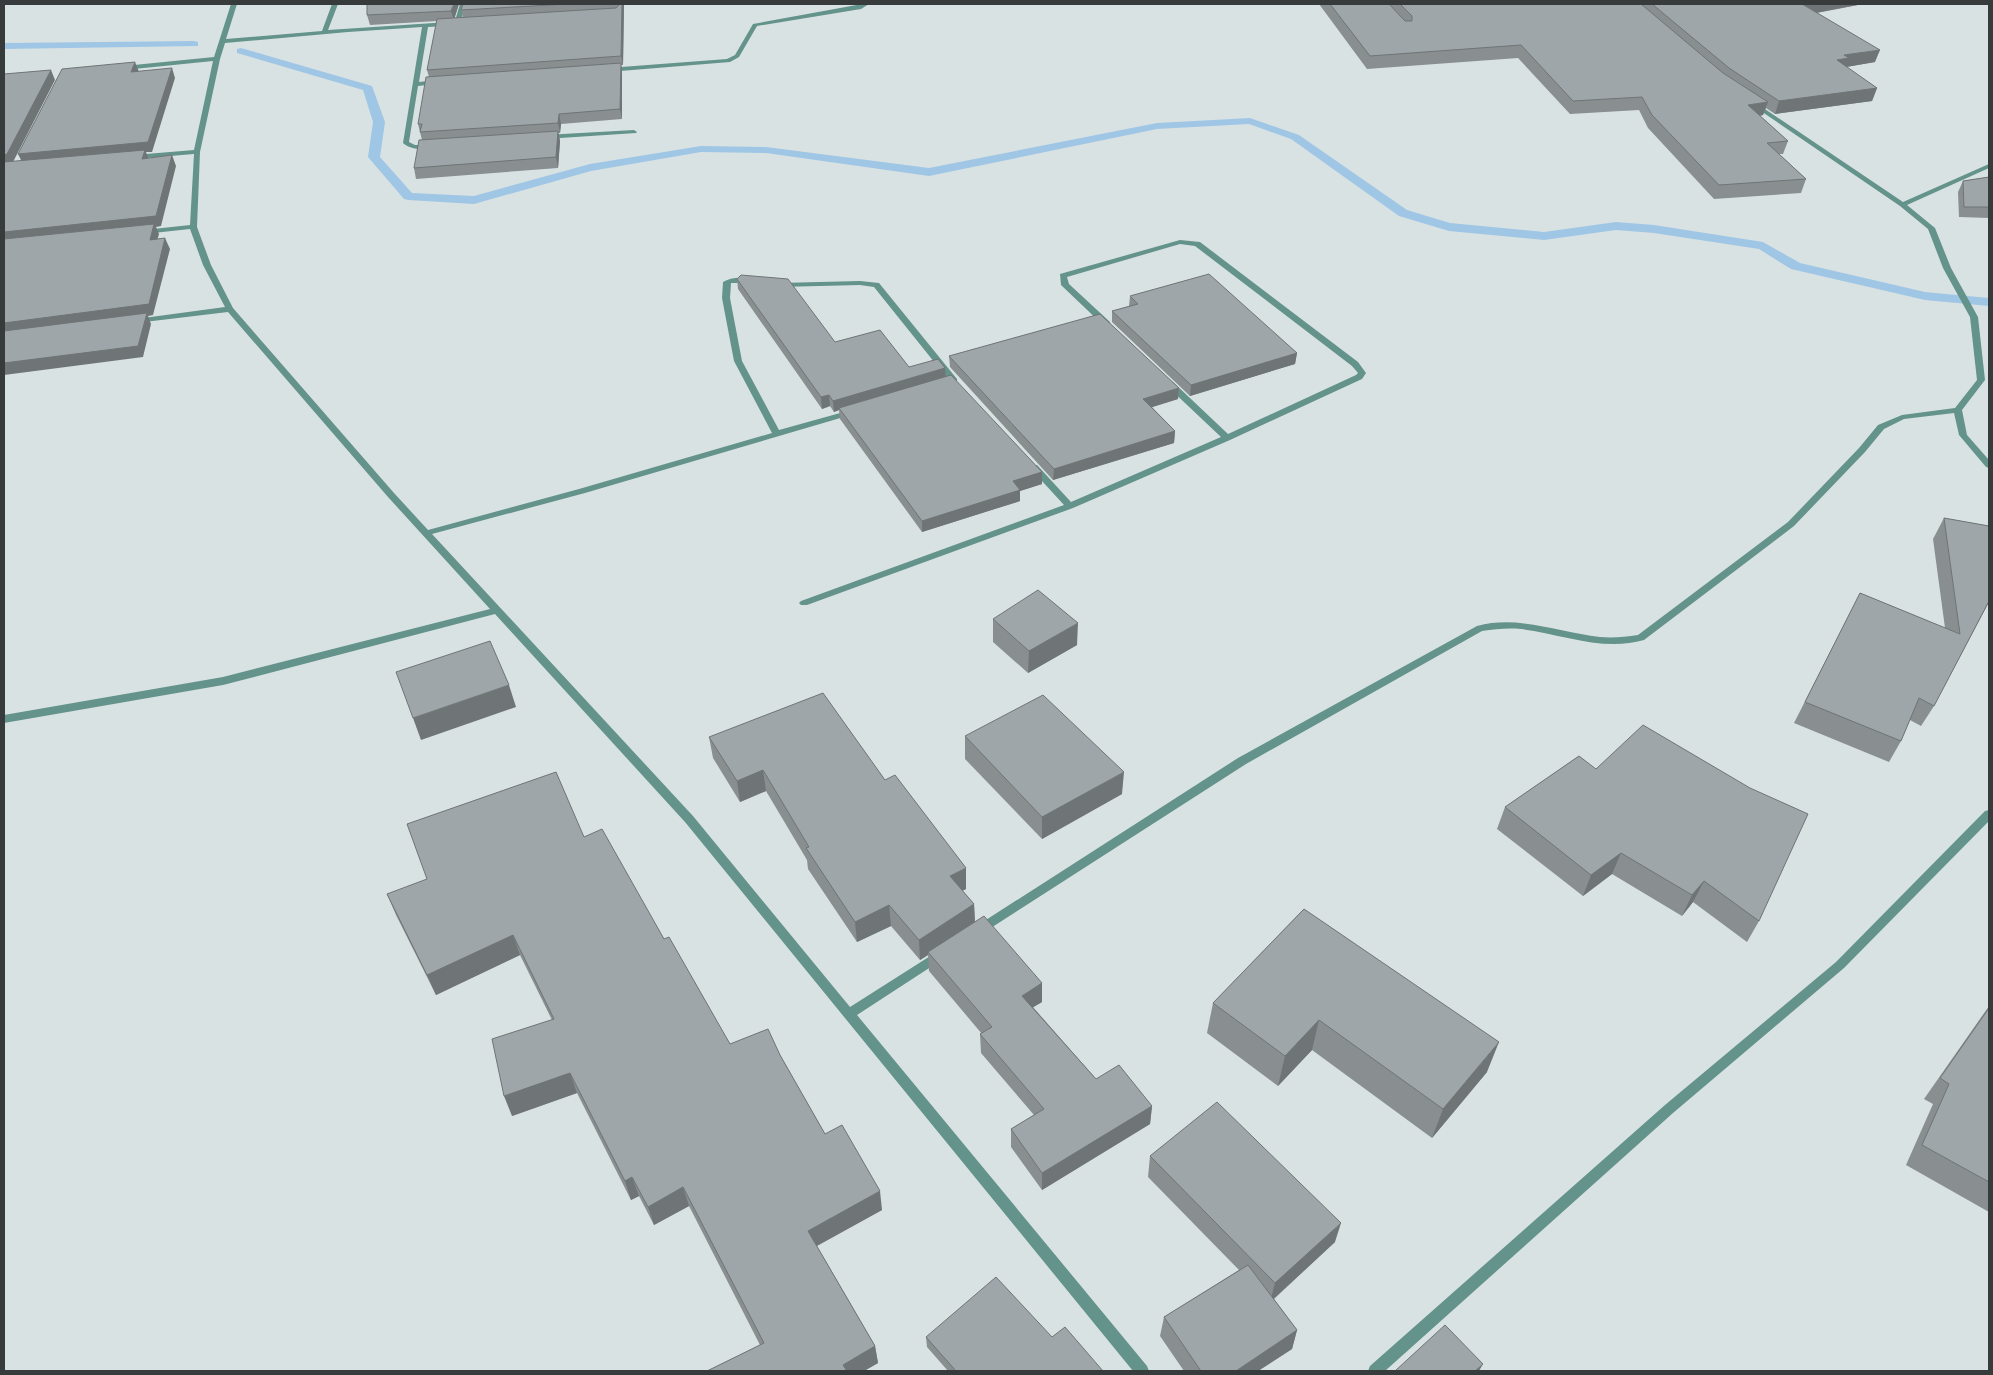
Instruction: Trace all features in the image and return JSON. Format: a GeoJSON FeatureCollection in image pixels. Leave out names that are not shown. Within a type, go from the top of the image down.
{"type":"FeatureCollection","features":[{"type":"Feature","properties":{"kind":"street"},"geometry":{"type":"LineString","coordinates":[[234,4],[217,59],[197,152],[193,227],[207,265],[230,309],[426,533],[689,819],[1142,1371]]}},
{"type":"Feature","properties":{"kind":"street"},"geometry":{"type":"LineString","coordinates":[[324,32],[335,4]]}},
{"type":"Feature","properties":{"kind":"street"},"geometry":{"type":"LineString","coordinates":[[457,24],[463,4]]}},
{"type":"Feature","properties":{"kind":"street"},"geometry":{"type":"LineString","coordinates":[[596,71],[728,61],[737,56],[755,24],[861,7],[866,4]]}},
{"type":"Feature","properties":{"kind":"street"},"geometry":{"type":"LineString","coordinates":[[224,41],[324,32],[466,23]]}},
{"type":"Feature","properties":{"kind":"street"},"geometry":{"type":"LineString","coordinates":[[425,26],[406,143],[414,147],[442,145]]}},
{"type":"Feature","properties":{"kind":"street"},"geometry":{"type":"LineString","coordinates":[[121,68],[217,59]]}},
{"type":"Feature","properties":{"kind":"street"},"geometry":{"type":"LineString","coordinates":[[416,84],[446,82]]}},
{"type":"Feature","properties":{"kind":"street"},"geometry":{"type":"LineString","coordinates":[[966,938],[1242,761],[1480,628],[1502,625],[1620,641],[1641,638],[1791,524],[1862,450],[1881,427],[1902,418],[1958,410],[1981,380],[1974,317],[1947,268],[1932,228],[1746,99]]}},
{"type":"Feature","properties":{"kind":"street"},"geometry":{"type":"LineString","coordinates":[[538,138],[634,132]]}},
{"type":"Feature","properties":{"kind":"street"},"geometry":{"type":"LineString","coordinates":[[130,158],[197,152]]}},
{"type":"Feature","properties":{"kind":"street"},"geometry":{"type":"LineString","coordinates":[[1902,206],[1989,166]]}},
{"type":"Feature","properties":{"kind":"street"},"geometry":{"type":"LineString","coordinates":[[133,233],[193,227]]}},
{"type":"Feature","properties":{"kind":"street"},"geometry":{"type":"LineString","coordinates":[[804,603],[1070,506],[1227,438],[1359,377],[1362,373],[1360,368],[1197,244],[1190,242],[1180,242],[1064,276],[1065,285],[1114,332]]}},
{"type":"Feature","properties":{"kind":"street"},"geometry":{"type":"LineString","coordinates":[[762,283],[729,280],[727,282],[726,298],[738,361],[777,434]]}},
{"type":"Feature","properties":{"kind":"street"},"geometry":{"type":"LineString","coordinates":[[772,284],[876,285],[953,384]]}},
{"type":"Feature","properties":{"kind":"street"},"geometry":{"type":"LineString","coordinates":[[132,322],[230,309]]}},
{"type":"Feature","properties":{"kind":"street"},"geometry":{"type":"LineString","coordinates":[[1164,378],[1227,438]]}},
{"type":"Feature","properties":{"kind":"street"},"geometry":{"type":"LineString","coordinates":[[426,533],[582,491],[860,409]]}},
{"type":"Feature","properties":{"kind":"street"},"geometry":{"type":"LineString","coordinates":[[1958,410],[1963,435],[1989,465]]}},
{"type":"Feature","properties":{"kind":"street"},"geometry":{"type":"LineString","coordinates":[[1025,457],[1070,506]]}},
{"type":"Feature","properties":{"kind":"street"},"geometry":{"type":"LineString","coordinates":[[4,719],[223,681],[498,610]]}},
{"type":"Feature","properties":{"kind":"street"},"geometry":{"type":"LineString","coordinates":[[1375,1371],[1669,1109],[1840,965],[1989,814]]}},
{"type":"Feature","properties":{"kind":"street"},"geometry":{"type":"LineString","coordinates":[[849,1014],[950,949]]}},
{"type":"Feature","properties":{"kind":"building"},"geometry":{"type":"Polygon","coordinates":[[[367,4],[454,4],[451,11],[367,15],[367,4]]]}},
{"type":"Feature","properties":{"kind":"building"},"geometry":{"type":"Polygon","coordinates":[[[463,4],[568,4],[461,10],[463,4]]]}},
{"type":"Feature","properties":{"kind":"building"},"geometry":{"type":"Polygon","coordinates":[[[622,4],[621,56],[427,70],[437,19],[616,8],[622,4]]]}},
{"type":"Feature","properties":{"kind":"building"},"geometry":{"type":"Polygon","coordinates":[[[1330,4],[1389,4],[1405,21],[1412,21],[1412,16],[1400,4],[1641,4],[1723,73],[1768,102],[1748,105],[1788,141],[1767,143],[1806,179],[1719,185],[1652,115],[1642,97],[1573,101],[1521,45],[1370,56],[1330,4]]]}},
{"type":"Feature","properties":{"kind":"building"},"geometry":{"type":"Polygon","coordinates":[[[1652,4],[1802,4],[1880,50],[1844,55],[1849,58],[1837,60],[1877,88],[1779,101],[1729,68],[1652,4]]]}},
{"type":"Feature","properties":{"kind":"building"},"geometry":{"type":"Polygon","coordinates":[[[135,62],[131,72],[172,68],[148,142],[18,154],[62,69],[135,62]]]}},
{"type":"Feature","properties":{"kind":"building"},"geometry":{"type":"Polygon","coordinates":[[[621,63],[620,109],[559,114],[558,123],[420,132],[422,124],[418,124],[426,77],[621,63]]]}},
{"type":"Feature","properties":{"kind":"building"},"geometry":{"type":"Polygon","coordinates":[[[51,70],[7,154],[4,155],[4,74],[51,70]]]}},
{"type":"Feature","properties":{"kind":"building"},"geometry":{"type":"Polygon","coordinates":[[[558,131],[556,157],[414,168],[419,140],[558,131]]]}},
{"type":"Feature","properties":{"kind":"building"},"geometry":{"type":"Polygon","coordinates":[[[145,150],[142,159],[172,155],[156,216],[4,232],[4,162],[145,150]]]}},
{"type":"Feature","properties":{"kind":"building"},"geometry":{"type":"Polygon","coordinates":[[[1989,177],[1989,207],[1964,207],[1963,181],[1989,177]]]}},
{"type":"Feature","properties":{"kind":"building"},"geometry":{"type":"Polygon","coordinates":[[[154,224],[150,240],[165,238],[149,304],[4,323],[4,239],[154,224]]]}},
{"type":"Feature","properties":{"kind":"building"},"geometry":{"type":"Polygon","coordinates":[[[1209,274],[1297,353],[1191,385],[1112,311],[1138,304],[1130,296],[1209,274]]]}},
{"type":"Feature","properties":{"kind":"building"},"geometry":{"type":"Polygon","coordinates":[[[741,275],[788,279],[835,342],[880,330],[909,367],[938,359],[945,368],[833,401],[829,395],[821,397],[737,279],[741,275]]]}},
{"type":"Feature","properties":{"kind":"building"},"geometry":{"type":"Polygon","coordinates":[[[147,313],[138,346],[4,363],[4,331],[147,313]]]}},
{"type":"Feature","properties":{"kind":"building"},"geometry":{"type":"Polygon","coordinates":[[[1100,314],[1179,388],[1143,399],[1175,431],[1054,469],[949,356],[1100,314]]]}},
{"type":"Feature","properties":{"kind":"building"},"geometry":{"type":"Polygon","coordinates":[[[951,375],[1042,472],[1013,481],[1020,490],[922,521],[839,408],[951,375]]]}},
{"type":"Feature","properties":{"kind":"building"},"geometry":{"type":"Polygon","coordinates":[[[1944,518],[1989,526],[1989,601],[1934,706],[1919,698],[1901,741],[1805,702],[1860,593],[1960,634],[1944,518]]]}},
{"type":"Feature","properties":{"kind":"building"},"geometry":{"type":"Polygon","coordinates":[[[1038,590],[1078,623],[1029,651],[993,619],[1038,590]]]}},
{"type":"Feature","properties":{"kind":"building"},"geometry":{"type":"Polygon","coordinates":[[[490,641],[509,685],[413,718],[396,672],[490,641]]]}},
{"type":"Feature","properties":{"kind":"building"},"geometry":{"type":"Polygon","coordinates":[[[823,693],[885,780],[895,775],[966,868],[950,876],[974,904],[919,940],[889,905],[855,922],[806,848],[809,847],[763,770],[737,781],[709,737],[823,693]]]}},
{"type":"Feature","properties":{"kind":"building"},"geometry":{"type":"Polygon","coordinates":[[[1043,695],[1124,772],[1042,817],[965,736],[1043,695]]]}},
{"type":"Feature","properties":{"kind":"building"},"geometry":{"type":"Polygon","coordinates":[[[1643,725],[1750,788],[1808,814],[1759,921],[1704,881],[1692,895],[1621,853],[1591,875],[1505,807],[1579,756],[1596,769],[1643,725]]]}},
{"type":"Feature","properties":{"kind":"building"},"geometry":{"type":"Polygon","coordinates":[[[556,772],[584,837],[602,829],[664,939],[669,937],[730,1044],[768,1029],[780,1055],[825,1134],[842,1125],[880,1191],[808,1231],[875,1346],[843,1365],[847,1371],[707,1371],[764,1343],[683,1187],[648,1207],[632,1177],[625,1181],[570,1073],[504,1096],[492,1039],[554,1019],[513,935],[427,975],[387,894],[427,879],[407,824],[556,772]]]}},
{"type":"Feature","properties":{"kind":"building"},"geometry":{"type":"Polygon","coordinates":[[[1304,909],[1499,1042],[1443,1109],[1319,1020],[1285,1056],[1213,1003],[1304,909]]]}},
{"type":"Feature","properties":{"kind":"building"},"geometry":{"type":"Polygon","coordinates":[[[984,916],[1042,983],[1022,996],[1096,1079],[1119,1065],[1152,1106],[1042,1173],[1011,1129],[1044,1109],[980,1034],[992,1027],[928,952],[984,916]]]}},
{"type":"Feature","properties":{"kind":"building"},"geometry":{"type":"Polygon","coordinates":[[[1989,1008],[1989,1182],[1922,1145],[1949,1084],[1940,1078],[1989,1008]]]}},
{"type":"Feature","properties":{"kind":"building"},"geometry":{"type":"Polygon","coordinates":[[[1217,1102],[1341,1223],[1275,1283],[1150,1156],[1217,1102]]]}},
{"type":"Feature","properties":{"kind":"building"},"geometry":{"type":"Polygon","coordinates":[[[1248,1265],[1297,1330],[1236,1371],[1201,1371],[1164,1317],[1248,1265]]]}},
{"type":"Feature","properties":{"kind":"building"},"geometry":{"type":"Polygon","coordinates":[[[996,1277],[1052,1337],[1065,1327],[1103,1371],[956,1371],[926,1337],[996,1277]]]}},
{"type":"Feature","properties":{"kind":"building"},"geometry":{"type":"Polygon","coordinates":[[[1445,1325],[1483,1364],[1475,1371],[1395,1371],[1445,1325]]]}},
{"type":"Feature","properties":{"kind":"waterway"},"geometry":{"type":"LineString","coordinates":[[4,46],[194,44]]}},
{"type":"Feature","properties":{"kind":"waterway"},"geometry":{"type":"LineString","coordinates":[[241,51],[368,88],[379,122],[374,157],[408,196],[474,200],[590,168],[701,149],[766,150],[929,172],[1157,126],[1250,121],[1295,137],[1403,213],[1449,227],[1544,236],[1616,226],[1654,229],[1763,246],[1796,266],[1925,296],[1989,302]]}}]}
